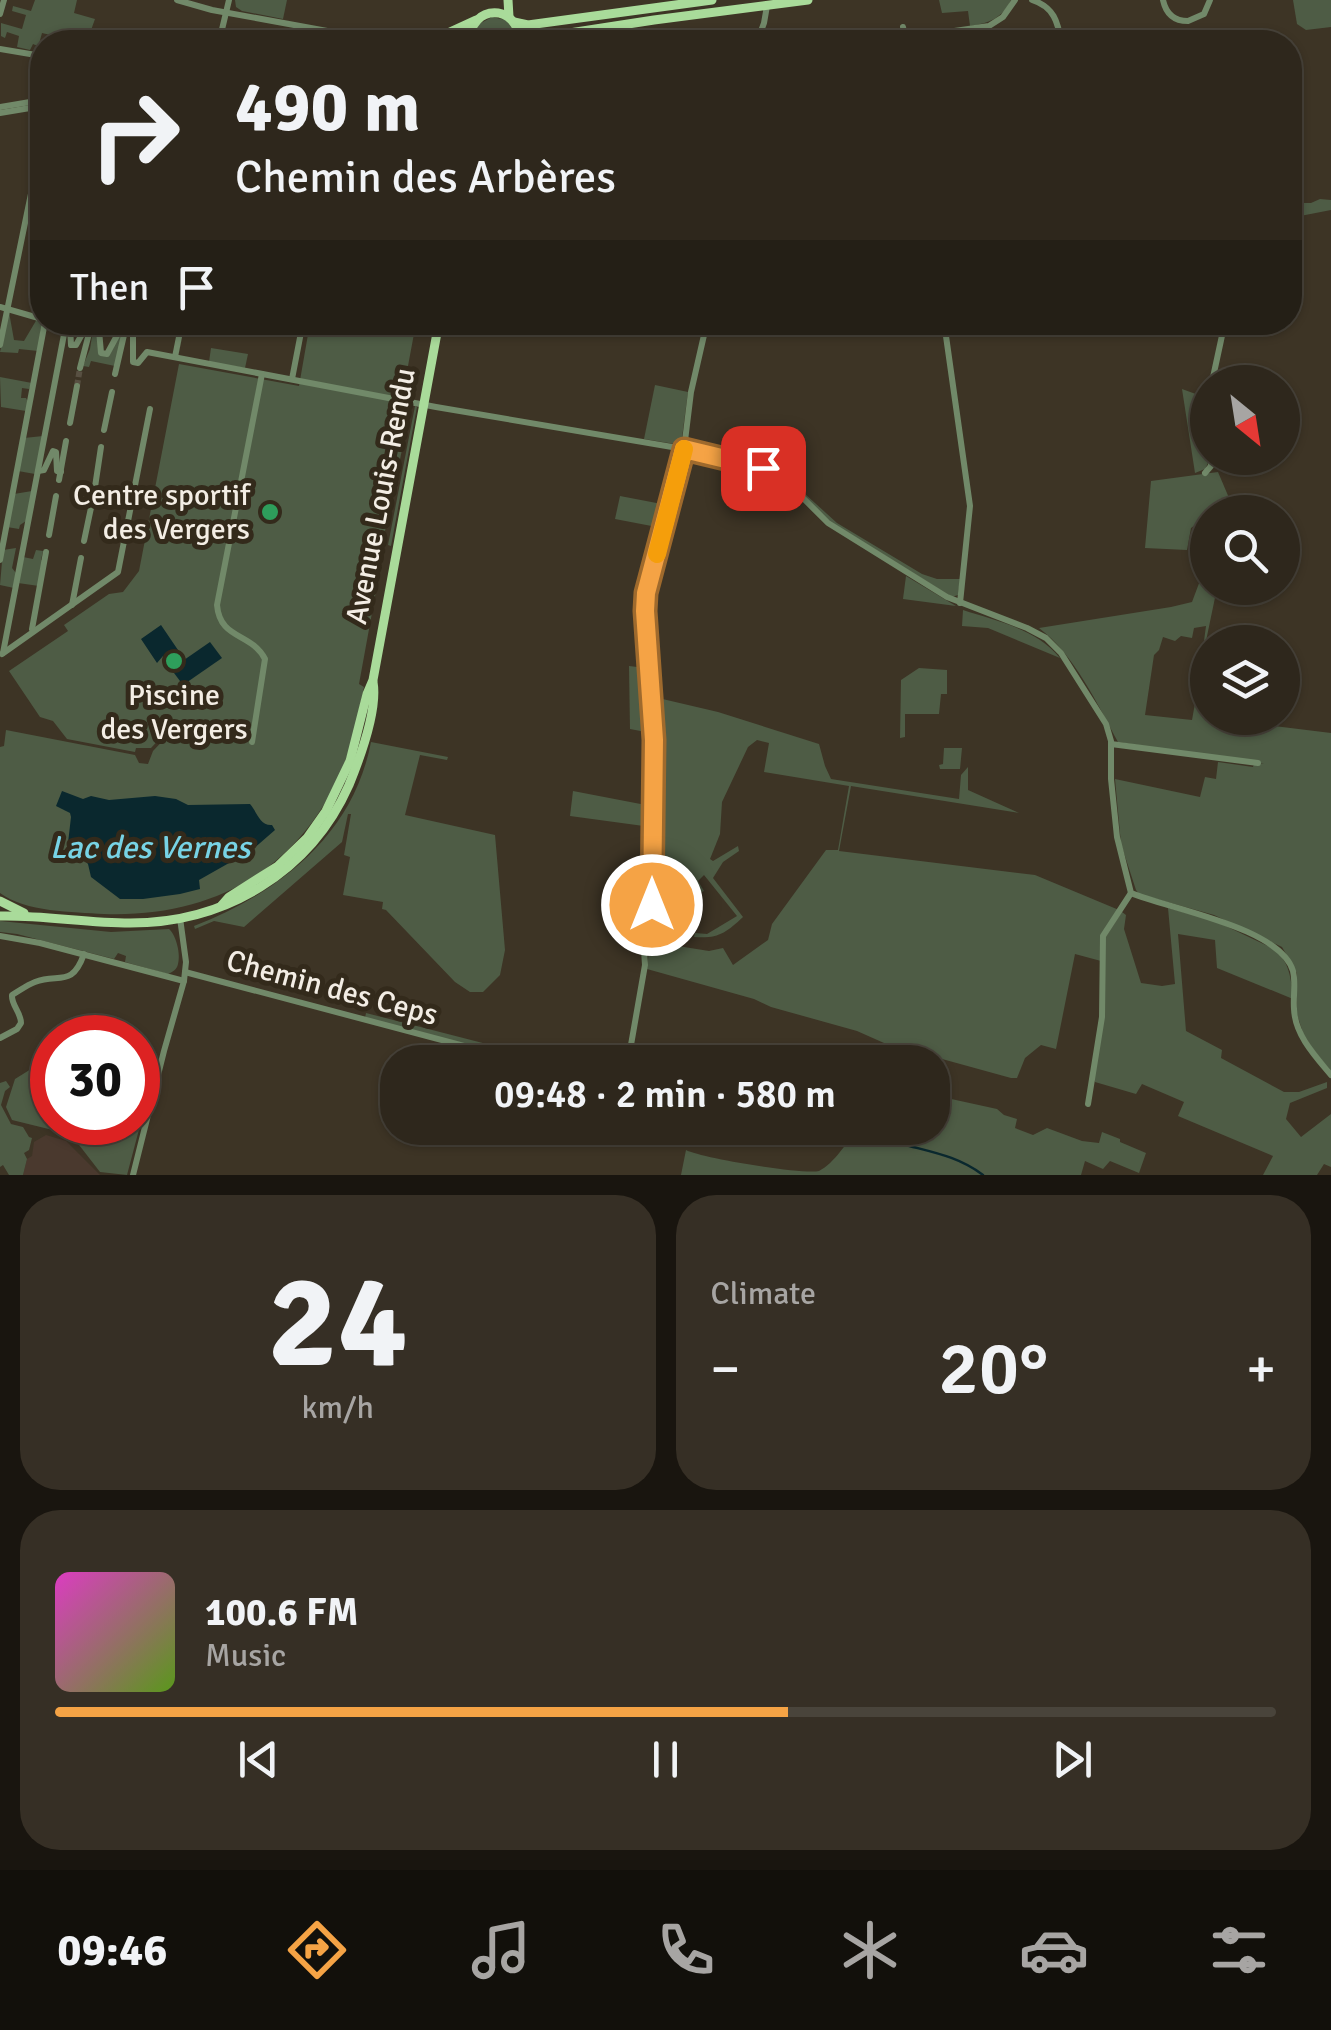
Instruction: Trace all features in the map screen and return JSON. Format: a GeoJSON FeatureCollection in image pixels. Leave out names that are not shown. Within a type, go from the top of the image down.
{"type":"FeatureCollection","features":[{"type":"Feature","properties":{"kind":"main road"},"geometry":{"type":"LineString","coordinates":[[490,13],[499,0]]}},
{"type":"Feature","properties":{"kind":"main road"},"geometry":{"type":"LineString","coordinates":[[508,0],[518,30]]}},
{"type":"Feature","properties":{"kind":"main road"},"geometry":{"type":"LineString","coordinates":[[455,30],[490,13],[500,13],[528,25],[712,0]]}},
{"type":"Feature","properties":{"kind":"main road"},"geometry":{"type":"LineString","coordinates":[[589,30],[808,0]]}},
{"type":"Feature","properties":{"kind":"main road"},"geometry":{"type":"LineString","coordinates":[[471,30],[478,19]]}},
{"type":"Feature","properties":{"kind":"main road","name":"Avenue Louis-Rendu"},"geometry":{"type":"LineString","coordinates":[[0,916],[26,914],[110,923],[151,922],[222,905],[292,853],[326,811],[350,762],[373,680],[436,335]]}},
{"type":"Feature","properties":{"kind":"main road","name":"Avenue Louis-Rendu"},"geometry":{"type":"LineString","coordinates":[[0,901],[26,914]]}},
{"type":"Feature","properties":{"kind":"street"},"geometry":{"type":"LineString","coordinates":[[0,14],[4,0]]}},
{"type":"Feature","properties":{"kind":"street"},"geometry":{"type":"LineString","coordinates":[[177,0],[319,30]]}},
{"type":"Feature","properties":{"kind":"street"},"geometry":{"type":"LineString","coordinates":[[222,30],[229,0]]}},
{"type":"Feature","properties":{"kind":"street"},"geometry":{"type":"LineString","coordinates":[[965,30],[989,26],[1015,0]]}},
{"type":"Feature","properties":{"kind":"street"},"geometry":{"type":"LineString","coordinates":[[1032,0],[1053,13],[1060,30]]}},
{"type":"Feature","properties":{"kind":"street"},"geometry":{"type":"LineString","coordinates":[[1163,0],[1169,14],[1184,21],[1200,17],[1210,0]]}},
{"type":"Feature","properties":{"kind":"street"},"geometry":{"type":"LineString","coordinates":[[761,30],[767,6]]}},
{"type":"Feature","properties":{"kind":"street"},"geometry":{"type":"LineString","coordinates":[[0,49],[30,54]]}},
{"type":"Feature","properties":{"kind":"street"},"geometry":{"type":"LineString","coordinates":[[0,110],[30,105]]}},
{"type":"Feature","properties":{"kind":"street"},"geometry":{"type":"LineString","coordinates":[[0,345],[4,308],[30,197]]}},
{"type":"Feature","properties":{"kind":"street"},"geometry":{"type":"LineString","coordinates":[[4,308],[30,316]]}},
{"type":"Feature","properties":{"kind":"street"},"geometry":{"type":"LineString","coordinates":[[0,560],[41,335]]}},
{"type":"Feature","properties":{"kind":"street"},"geometry":{"type":"LineString","coordinates":[[2,654],[64,335]]}},
{"type":"Feature","properties":{"kind":"street"},"geometry":{"type":"LineString","coordinates":[[70,335],[71,345],[76,345],[82,335]]}},
{"type":"Feature","properties":{"kind":"street"},"geometry":{"type":"LineString","coordinates":[[80,368],[89,335]]}},
{"type":"Feature","properties":{"kind":"street"},"geometry":{"type":"LineString","coordinates":[[99,335],[101,353],[107,354],[117,335]]}},
{"type":"Feature","properties":{"kind":"street"},"geometry":{"type":"LineString","coordinates":[[115,374],[124,335]]}},
{"type":"Feature","properties":{"kind":"street"},"geometry":{"type":"LineString","coordinates":[[133,335],[134,362],[138,363],[147,352],[684,449],[763,468],[776,474],[828,523],[960,603],[1027,628],[1050,641],[1106,724],[1112,744],[1116,837],[1130,893],[1104,936],[1103,1008],[1088,1104]]}},
{"type":"Feature","properties":{"kind":"street"},"geometry":{"type":"LineString","coordinates":[[175,357],[179,335]]}},
{"type":"Feature","properties":{"kind":"street"},"geometry":{"type":"LineString","coordinates":[[292,379],[300,335]]}},
{"type":"Feature","properties":{"kind":"street"},"geometry":{"type":"LineString","coordinates":[[631,1045],[644,966],[643,935],[652,908],[654,740],[646,600],[684,449],[704,335]]}},
{"type":"Feature","properties":{"kind":"street"},"geometry":{"type":"LineString","coordinates":[[946,335],[970,506],[960,603]]}},
{"type":"Feature","properties":{"kind":"street"},"geometry":{"type":"LineString","coordinates":[[1216,365],[1222,335]]}},
{"type":"Feature","properties":{"kind":"street"},"geometry":{"type":"LineString","coordinates":[[252,742],[266,658],[249,641],[225,627],[218,605],[262,374]]}},
{"type":"Feature","properties":{"kind":"street"},"geometry":{"type":"LineString","coordinates":[[70,424],[77,386]]}},
{"type":"Feature","properties":{"kind":"street"},"geometry":{"type":"LineString","coordinates":[[104,430],[112,392]]}},
{"type":"Feature","properties":{"kind":"street"},"geometry":{"type":"LineString","coordinates":[[2,654],[121,568],[150,409]]}},
{"type":"Feature","properties":{"kind":"street"},"geometry":{"type":"LineString","coordinates":[[38,471],[44,470],[53,451],[60,476],[66,441]]}},
{"type":"Feature","properties":{"kind":"street"},"geometry":{"type":"LineString","coordinates":[[95,487],[101,447]]}},
{"type":"Feature","properties":{"kind":"street"},"geometry":{"type":"LineString","coordinates":[[49,535],[56,496]]}},
{"type":"Feature","properties":{"kind":"street"},"geometry":{"type":"LineString","coordinates":[[84,541],[92,503]]}},
{"type":"Feature","properties":{"kind":"street"},"geometry":{"type":"LineString","coordinates":[[32,631],[46,552]]}},
{"type":"Feature","properties":{"kind":"street"},"geometry":{"type":"LineString","coordinates":[[72,605],[81,558]]}},
{"type":"Feature","properties":{"kind":"street"},"geometry":{"type":"LineString","coordinates":[[1112,744],[1258,763]]}},
{"type":"Feature","properties":{"kind":"street"},"geometry":{"type":"LineString","coordinates":[[1130,893],[1213,917],[1281,951],[1294,975],[1294,1012],[1299,1030],[1331,1075]]}},
{"type":"Feature","properties":{"kind":"street"},"geometry":{"type":"LineString","coordinates":[[133,1175],[185,977],[180,918]]}},
{"type":"Feature","properties":{"kind":"street","name":"Chemin des Ceps"},"geometry":{"type":"LineString","coordinates":[[0,936],[185,977],[456,1045]]}},
{"type":"Feature","properties":{"kind":"street"},"geometry":{"type":"LineString","coordinates":[[0,1038],[21,1023],[12,995],[40,980],[63,978],[79,968],[84,954]]}},
{"type":"Feature","properties":{"kind":"shaded area"},"geometry":{"type":"Polygon","coordinates":[[[34,1145],[70,1145],[100,1175],[23,1175],[27,1159],[32,1156],[34,1145]]]}},
{"type":"Feature","properties":{"kind":"green space"},"geometry":{"type":"Polygon","coordinates":[[[35,0],[77,0],[74,13],[95,19],[91,30],[30,30],[30,50],[17,47],[19,36],[7,32],[5,38],[1,36],[1,23],[22,29],[26,15],[12,11],[13,6],[31,11],[35,0]]]}},
{"type":"Feature","properties":{"kind":"green space"},"geometry":{"type":"Polygon","coordinates":[[[235,0],[287,0],[283,19],[242,11],[235,0]]]}},
{"type":"Feature","properties":{"kind":"green space"},"geometry":{"type":"Polygon","coordinates":[[[939,0],[1011,0],[995,19],[970,26],[968,11],[942,13],[939,0]]]}},
{"type":"Feature","properties":{"kind":"green space"},"geometry":{"type":"Polygon","coordinates":[[[1293,0],[1331,0],[1331,27],[1306,30],[1297,24],[1293,0]]]}},
{"type":"Feature","properties":{"kind":"green space"},"geometry":{"type":"Polygon","coordinates":[[[492,17],[506,20],[513,30],[477,30],[479,24],[492,17]]]}},
{"type":"Feature","properties":{"kind":"green space"},"geometry":{"type":"Polygon","coordinates":[[[1331,200],[1331,210],[1302,216],[1302,203],[1331,200]]]}},
{"type":"Feature","properties":{"kind":"green space"},"geometry":{"type":"Polygon","coordinates":[[[9,312],[14,340],[24,341],[30,331],[30,335],[40,335],[38,351],[0,352],[9,312]]]}},
{"type":"Feature","properties":{"kind":"green space"},"geometry":{"type":"Polygon","coordinates":[[[92,335],[97,335],[99,354],[107,356],[123,335],[115,366],[91,361],[89,367],[83,366],[92,335]]]}},
{"type":"Feature","properties":{"kind":"green space"},"geometry":{"type":"Polygon","coordinates":[[[308,335],[414,335],[405,382],[413,397],[380,555],[359,684],[364,687],[348,753],[327,799],[306,831],[251,879],[183,907],[104,914],[50,910],[10,899],[0,893],[0,747],[4,746],[6,730],[135,755],[139,763],[148,764],[153,751],[173,730],[166,721],[159,726],[164,734],[151,748],[136,748],[135,752],[67,739],[53,721],[40,717],[9,671],[68,631],[64,625],[109,594],[123,592],[139,571],[179,364],[299,386],[308,335]]]}},
{"type":"Feature","properties":{"kind":"green space"},"geometry":{"type":"Polygon","coordinates":[[[211,348],[248,354],[245,368],[209,362],[211,348]]]}},
{"type":"Feature","properties":{"kind":"green space"},"geometry":{"type":"Polygon","coordinates":[[[0,377],[32,383],[29,389],[22,388],[21,398],[28,402],[26,411],[1,407],[0,377]]]}},
{"type":"Feature","properties":{"kind":"green space"},"geometry":{"type":"Polygon","coordinates":[[[655,385],[688,392],[681,445],[644,439],[655,385]]]}},
{"type":"Feature","properties":{"kind":"green space"},"geometry":{"type":"Polygon","coordinates":[[[1182,389],[1190,392],[1190,441],[1182,389]]]}},
{"type":"Feature","properties":{"kind":"green space"},"geometry":{"type":"Polygon","coordinates":[[[417,407],[391,546],[388,545],[417,407]]]}},
{"type":"Feature","properties":{"kind":"green space"},"geometry":{"type":"Polygon","coordinates":[[[43,436],[35,474],[18,471],[24,438],[43,436]]]}},
{"type":"Feature","properties":{"kind":"green space"},"geometry":{"type":"Polygon","coordinates":[[[765,464],[783,474],[837,523],[922,574],[937,579],[960,579],[958,595],[952,597],[834,524],[787,479],[765,464]]]}},
{"type":"Feature","properties":{"kind":"green space"},"geometry":{"type":"Polygon","coordinates":[[[1219,475],[1228,495],[1190,495],[1187,550],[1145,548],[1151,481],[1219,475]]]}},
{"type":"Feature","properties":{"kind":"green space"},"geometry":{"type":"Polygon","coordinates":[[[32,491],[26,521],[19,529],[7,527],[14,494],[32,491]]]}},
{"type":"Feature","properties":{"kind":"green space"},"geometry":{"type":"Polygon","coordinates":[[[620,496],[667,505],[662,528],[615,519],[620,496]]]}},
{"type":"Feature","properties":{"kind":"green space"},"geometry":{"type":"Polygon","coordinates":[[[16,548],[14,588],[0,585],[3,550],[16,548]]]}},
{"type":"Feature","properties":{"kind":"green space"},"geometry":{"type":"Polygon","coordinates":[[[36,550],[43,551],[44,561],[39,586],[18,583],[23,557],[33,559],[36,550]]]}},
{"type":"Feature","properties":{"kind":"green space"},"geometry":{"type":"Polygon","coordinates":[[[906,576],[956,606],[903,599],[906,576]]]}},
{"type":"Feature","properties":{"kind":"green space"},"geometry":{"type":"Polygon","coordinates":[[[1190,602],[1213,605],[1209,625],[1190,625],[1190,638],[1181,636],[1175,641],[1163,637],[1154,655],[1145,715],[1190,720],[1190,735],[1300,735],[1300,729],[1331,733],[1331,1071],[1303,1033],[1297,1014],[1297,973],[1282,947],[1214,915],[1139,894],[1121,844],[1115,779],[1200,797],[1205,777],[1216,779],[1218,762],[1253,767],[1264,764],[1118,742],[1074,666],[1039,628],[1190,602]]]}},
{"type":"Feature","properties":{"kind":"green space"},"geometry":{"type":"Polygon","coordinates":[[[963,610],[1028,633],[1060,658],[988,628],[962,626],[963,610]]]}},
{"type":"Feature","properties":{"kind":"green space"},"geometry":{"type":"Polygon","coordinates":[[[629,666],[646,668],[651,733],[630,729],[629,666]]]}},
{"type":"Feature","properties":{"kind":"green space"},"geometry":{"type":"Polygon","coordinates":[[[919,668],[947,670],[947,694],[941,694],[939,714],[905,714],[905,737],[900,738],[901,680],[919,668]]]}},
{"type":"Feature","properties":{"kind":"green space"},"geometry":{"type":"Polygon","coordinates":[[[654,697],[718,712],[819,744],[831,779],[959,799],[961,775],[968,767],[968,790],[1019,813],[851,786],[839,851],[1035,875],[1119,910],[1103,932],[1101,961],[1075,954],[1056,1049],[1041,1045],[1025,1058],[1017,1078],[1011,1078],[950,1061],[950,1045],[891,1045],[857,1031],[647,969],[653,942],[709,951],[723,948],[733,965],[768,940],[772,924],[826,850],[838,850],[849,786],[764,772],[769,743],[757,740],[748,747],[722,802],[720,834],[710,859],[713,861],[738,846],[739,851],[723,862],[713,878],[743,917],[721,934],[694,937],[695,933],[707,934],[737,916],[704,875],[698,881],[704,891],[676,904],[655,897],[654,697]]]}},
{"type":"Feature","properties":{"kind":"green space"},"geometry":{"type":"Polygon","coordinates":[[[371,742],[448,757],[447,760],[420,755],[405,815],[495,835],[505,950],[500,975],[483,992],[470,992],[455,982],[382,909],[383,902],[343,895],[350,857],[344,855],[351,814],[342,842],[244,927],[214,921],[195,929],[194,926],[255,897],[307,857],[348,806],[362,776],[371,742]]]}},
{"type":"Feature","properties":{"kind":"green space"},"geometry":{"type":"Polygon","coordinates":[[[944,748],[962,748],[960,769],[940,769],[944,748]]]}},
{"type":"Feature","properties":{"kind":"green space"},"geometry":{"type":"Polygon","coordinates":[[[573,791],[651,806],[651,827],[570,816],[573,791]]]}},
{"type":"Feature","properties":{"kind":"green space"},"geometry":{"type":"Polygon","coordinates":[[[1168,908],[1213,920],[1272,948],[1283,958],[1293,999],[1217,968],[1215,940],[1178,934],[1186,1031],[1222,1050],[1221,1058],[1284,1092],[1299,1092],[1327,1082],[1327,1088],[1290,1103],[1286,1119],[1301,1137],[1331,1114],[1331,1167],[1324,1164],[1317,1175],[1263,1175],[1273,1156],[1178,1116],[1184,1102],[1142,1084],[1136,1094],[1095,1082],[1105,1010],[1105,938],[1122,912],[1126,915],[1124,929],[1141,983],[1175,984],[1168,908]]]}},
{"type":"Feature","properties":{"kind":"green space"},"geometry":{"type":"Polygon","coordinates":[[[0,921],[111,932],[169,929],[177,945],[178,964],[168,974],[125,962],[126,956],[118,953],[114,959],[0,932],[0,921]]]}},
{"type":"Feature","properties":{"kind":"green space"},"geometry":{"type":"Polygon","coordinates":[[[366,1013],[491,1045],[468,1045],[365,1018],[366,1013]]]}},
{"type":"Feature","properties":{"kind":"green space"},"geometry":{"type":"Polygon","coordinates":[[[30,1070],[30,1124],[12,1120],[6,1107],[15,1079],[30,1070]]]}},
{"type":"Feature","properties":{"kind":"green space"},"geometry":{"type":"Polygon","coordinates":[[[6,1081],[10,1087],[1,1105],[11,1124],[23,1127],[30,1137],[29,1150],[24,1153],[27,1159],[23,1175],[9,1175],[3,1165],[0,1167],[0,1083],[6,1081]]]}},
{"type":"Feature","properties":{"kind":"green space"},"geometry":{"type":"Polygon","coordinates":[[[950,1099],[997,1109],[1017,1119],[1015,1128],[1033,1135],[1047,1128],[1099,1143],[1102,1132],[1146,1153],[1139,1173],[1110,1161],[1103,1169],[1085,1161],[1081,1175],[681,1175],[686,1150],[752,1165],[810,1172],[819,1171],[846,1145],[950,1145],[950,1099]]]}},
{"type":"Feature","properties":{"kind":"green space"},"geometry":{"type":"Polygon","coordinates":[[[79,1145],[135,1145],[127,1175],[100,1172],[79,1145]]]}},
{"type":"Feature","properties":{"kind":"water","name":"Piscine des Vergers"},"geometry":{"type":"Polygon","coordinates":[[[161,625],[178,650],[157,663],[141,639],[161,625]]]}},
{"type":"Feature","properties":{"kind":"water"},"geometry":{"type":"Polygon","coordinates":[[[210,642],[222,658],[183,685],[171,669],[210,642]]]}},
{"type":"Feature","properties":{"kind":"water","name":"Lac des Vernes"},"geometry":{"type":"Polygon","coordinates":[[[62,791],[83,799],[155,796],[188,805],[250,804],[262,821],[275,830],[252,850],[199,880],[200,889],[120,899],[91,877],[88,864],[68,843],[70,813],[56,806],[62,791]]]}},
{"type":"Feature","properties":{"kind":"waterway"},"geometry":{"type":"LineString","coordinates":[[906,1145],[954,1159],[983,1175]]}},
{"type":"Feature","properties":{"kind":"tunnel"},"geometry":{"type":"LineString","coordinates":[[77,386],[80,368]]}},
{"type":"Feature","properties":{"kind":"slow traffic"},"geometry":{"type":"LineString","coordinates":[[657,554],[684,449]]}},
{"type":"Feature","properties":{"kind":"place","name":"Centre sportif des Vergers"},"geometry":{"type":"Point","coordinates":[270,512]}},
{"type":"Feature","properties":{"kind":"place","name":"Piscine des Vergers"},"geometry":{"type":"Point","coordinates":[174,661]}},
{"type":"Feature","properties":{"kind":"route"},"geometry":{"type":"LineString","coordinates":[[652,905],[654,740],[646,593],[684,449],[763,468]]}}]}
